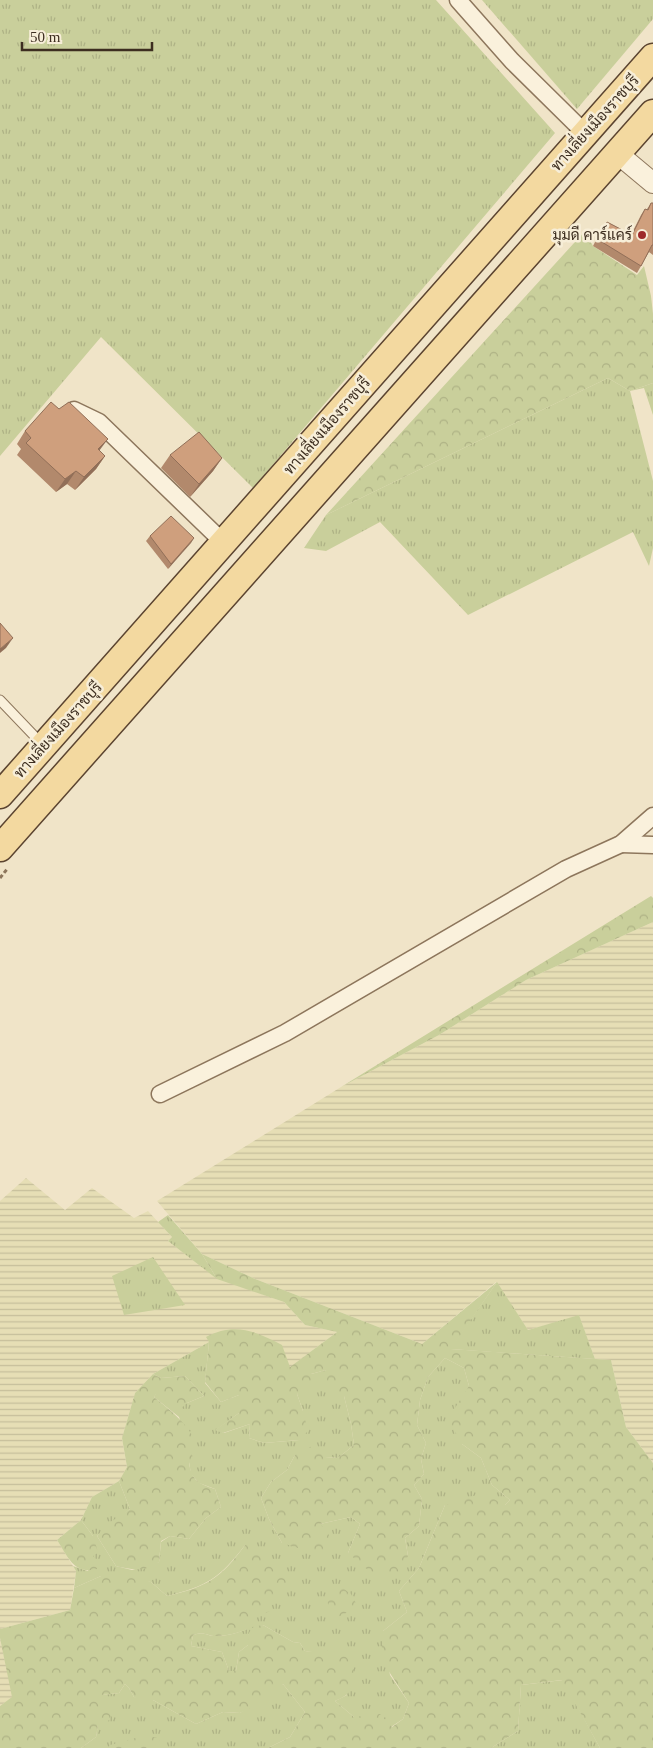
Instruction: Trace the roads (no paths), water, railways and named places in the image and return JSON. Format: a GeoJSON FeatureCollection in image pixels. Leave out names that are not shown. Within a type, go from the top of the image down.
{"type":"FeatureCollection","features":[{"type":"Feature","properties":{"kind":"main road","name":"ทางเลี่ยงเมืองราชบุรี"},"geometry":{"type":"LineString","coordinates":[[0,795],[653,57]]}},
{"type":"Feature","properties":{"kind":"main road"},"geometry":{"type":"LineString","coordinates":[[0,848],[653,113]]}},
{"type":"Feature","properties":{"kind":"street"},"geometry":{"type":"LineString","coordinates":[[458,0],[512,62],[585,133]]}},
{"type":"Feature","properties":{"kind":"street"},"geometry":{"type":"LineString","coordinates":[[617,153],[653,183]]}},
{"type":"Feature","properties":{"kind":"street"},"geometry":{"type":"LineString","coordinates":[[74,410],[99,422],[224,543]]}},
{"type":"Feature","properties":{"kind":"street"},"geometry":{"type":"LineString","coordinates":[[160,1094],[285,1033],[566,869],[620,844],[653,816]]}},
{"type":"Feature","properties":{"kind":"street"},"geometry":{"type":"LineString","coordinates":[[620,844],[653,845]]}},
{"type":"Feature","properties":{"kind":"lane"},"geometry":{"type":"LineString","coordinates":[[0,700],[44,746]]}},
{"type":"Feature","properties":{"kind":"place","name":"มุมดี คาร์แคร์"},"geometry":{"type":"Point","coordinates":[642,235]}}]}
